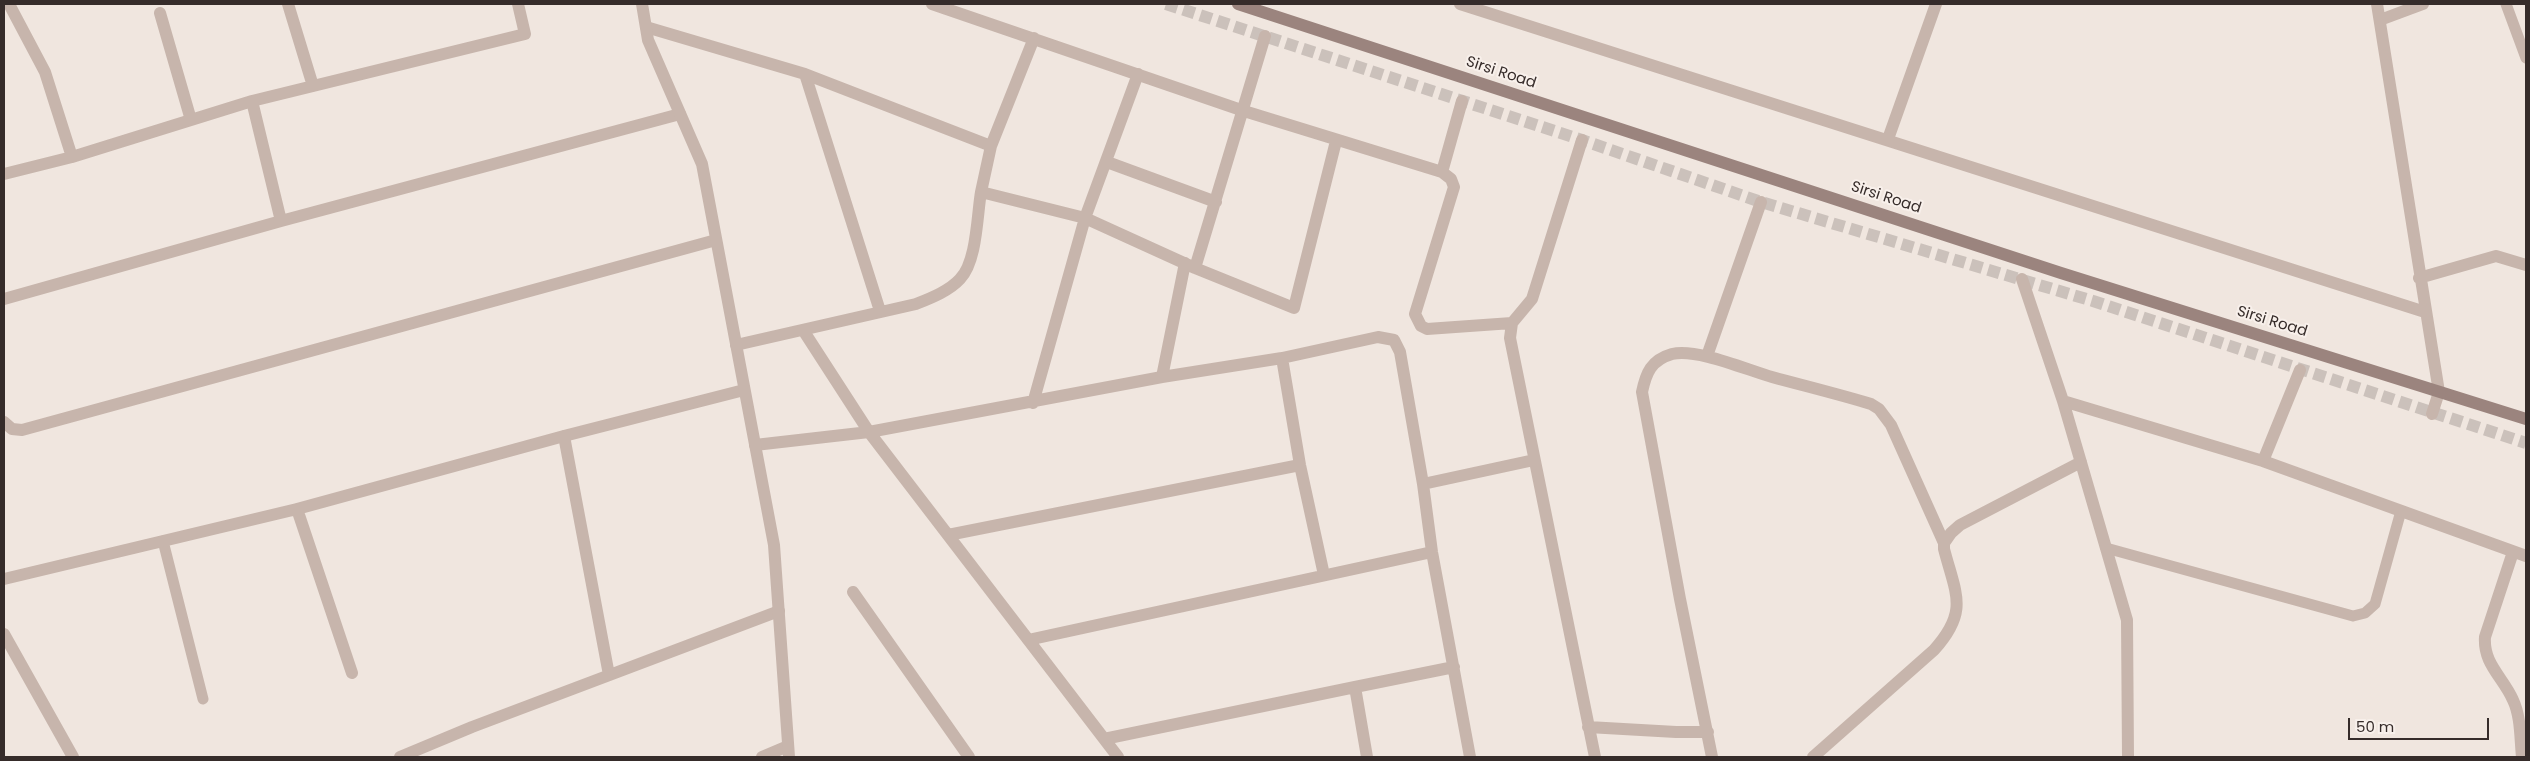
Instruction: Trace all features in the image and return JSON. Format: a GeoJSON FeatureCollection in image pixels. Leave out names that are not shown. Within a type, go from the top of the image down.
{"type":"FeatureCollection","features":[{"type":"Feature","properties":{"kind":"main road","name":"Sirsi Road"},"geometry":{"type":"LineString","coordinates":[[1238,4],[2061,273],[2526,419]]}},
{"type":"Feature","properties":{"kind":"street"},"geometry":{"type":"LineString","coordinates":[[288,4],[313,86]]}},
{"type":"Feature","properties":{"kind":"street"},"geometry":{"type":"LineString","coordinates":[[4,174],[72,157],[252,101],[525,34],[518,4]]}},
{"type":"Feature","properties":{"kind":"street"},"geometry":{"type":"LineString","coordinates":[[642,4],[648,40],[702,164],[774,545],[788,752],[762,757]]}},
{"type":"Feature","properties":{"kind":"street"},"geometry":{"type":"LineString","coordinates":[[932,4],[1244,111],[1336,141],[1442,172],[1451,179],[1454,187],[1415,314],[1417,320],[1427,329],[1512,323]]}},
{"type":"Feature","properties":{"kind":"street"},"geometry":{"type":"LineString","coordinates":[[1460,4],[1492,8],[1888,139],[2425,312]]}},
{"type":"Feature","properties":{"kind":"street"},"geometry":{"type":"LineString","coordinates":[[1888,139],[1936,4]]}},
{"type":"Feature","properties":{"kind":"street"},"geometry":{"type":"LineString","coordinates":[[2377,4],[2419,278],[2439,392],[2432,414]]}},
{"type":"Feature","properties":{"kind":"street"},"geometry":{"type":"LineString","coordinates":[[2380,20],[2423,4]]}},
{"type":"Feature","properties":{"kind":"street"},"geometry":{"type":"LineString","coordinates":[[8,5],[45,72],[72,157]]}},
{"type":"Feature","properties":{"kind":"street"},"geometry":{"type":"LineString","coordinates":[[160,13],[191,120]]}},
{"type":"Feature","properties":{"kind":"street"},"geometry":{"type":"LineString","coordinates":[[646,27],[805,74],[991,146]]}},
{"type":"Feature","properties":{"kind":"street"},"geometry":{"type":"LineString","coordinates":[[1162,377],[1190,266],[1216,202],[1265,36]]}},
{"type":"Feature","properties":{"kind":"street"},"geometry":{"type":"LineString","coordinates":[[736,345],[916,304],[938,294],[960,279],[971,261],[981,192],[991,146],[1034,38]]}},
{"type":"Feature","properties":{"kind":"street"},"geometry":{"type":"LineString","coordinates":[[805,74],[880,311]]}},
{"type":"Feature","properties":{"kind":"street"},"geometry":{"type":"LineString","coordinates":[[1033,403],[1085,218],[1138,74]]}},
{"type":"Feature","properties":{"kind":"street"},"geometry":{"type":"LineString","coordinates":[[252,101],[281,221]]}},
{"type":"Feature","properties":{"kind":"street"},"geometry":{"type":"LineString","coordinates":[[1442,172],[1462,101]]}},
{"type":"Feature","properties":{"kind":"street"},"geometry":{"type":"LineString","coordinates":[[4,299],[281,221],[680,114]]}},
{"type":"Feature","properties":{"kind":"street"},"geometry":{"type":"LineString","coordinates":[[1582,140],[1532,299],[1512,323],[1510,338],[1595,757]]}},
{"type":"Feature","properties":{"kind":"street"},"geometry":{"type":"LineString","coordinates":[[981,192],[1085,218],[1190,266],[1294,308],[1336,141]]}},
{"type":"Feature","properties":{"kind":"street"},"geometry":{"type":"LineString","coordinates":[[1107,162],[1216,202]]}},
{"type":"Feature","properties":{"kind":"street"},"geometry":{"type":"LineString","coordinates":[[1707,356],[1761,202]]}},
{"type":"Feature","properties":{"kind":"street"},"geometry":{"type":"LineString","coordinates":[[4,422],[12,429],[22,430],[716,240]]}},
{"type":"Feature","properties":{"kind":"street"},"geometry":{"type":"LineString","coordinates":[[2419,278],[2496,256],[2526,265]]}},
{"type":"Feature","properties":{"kind":"street"},"geometry":{"type":"LineString","coordinates":[[2022,279],[2063,401],[2127,620],[2128,757]]}},
{"type":"Feature","properties":{"kind":"street"},"geometry":{"type":"LineString","coordinates":[[803,330],[869,432],[1118,757]]}},
{"type":"Feature","properties":{"kind":"street"},"geometry":{"type":"LineString","coordinates":[[755,445],[869,432],[1033,403],[1162,377],[1282,358],[1378,337],[1394,340],[1400,352],[1423,484],[1432,552],[1470,757]]}},
{"type":"Feature","properties":{"kind":"street"},"geometry":{"type":"LineString","coordinates":[[1712,757],[1680,599],[1642,392],[1646,372],[1661,359],[1674,354],[1707,356],[1772,377],[1871,404],[1879,408],[1891,425],[1944,544],[1957,597],[1957,616],[1949,633],[1934,650],[1813,757]]}},
{"type":"Feature","properties":{"kind":"street"},"geometry":{"type":"LineString","coordinates":[[1282,358],[1300,465],[1324,575]]}},
{"type":"Feature","properties":{"kind":"street"},"geometry":{"type":"LineString","coordinates":[[2263,461],[2300,370]]}},
{"type":"Feature","properties":{"kind":"street"},"geometry":{"type":"LineString","coordinates":[[4,579],[297,509],[564,436],[744,390]]}},
{"type":"Feature","properties":{"kind":"street"},"geometry":{"type":"LineString","coordinates":[[2063,401],[2263,461],[2526,556]]}},
{"type":"Feature","properties":{"kind":"street"},"geometry":{"type":"LineString","coordinates":[[564,436],[609,675]]}},
{"type":"Feature","properties":{"kind":"street"},"geometry":{"type":"LineString","coordinates":[[1423,484],[1534,460]]}},
{"type":"Feature","properties":{"kind":"street"},"geometry":{"type":"LineString","coordinates":[[1944,544],[1960,525],[2081,462]]}},
{"type":"Feature","properties":{"kind":"street"},"geometry":{"type":"LineString","coordinates":[[948,535],[1300,465]]}},
{"type":"Feature","properties":{"kind":"street"},"geometry":{"type":"LineString","coordinates":[[297,509],[352,673]]}},
{"type":"Feature","properties":{"kind":"street"},"geometry":{"type":"LineString","coordinates":[[1028,640],[1432,552]]}},
{"type":"Feature","properties":{"kind":"street"},"geometry":{"type":"LineString","coordinates":[[2513,552],[2485,637],[2484,652],[2513,699],[2518,716],[2522,757]]}},
{"type":"Feature","properties":{"kind":"street"},"geometry":{"type":"LineString","coordinates":[[853,592],[970,757]]}},
{"type":"Feature","properties":{"kind":"street"},"geometry":{"type":"LineString","coordinates":[[400,757],[472,727],[779,611]]}},
{"type":"Feature","properties":{"kind":"street"},"geometry":{"type":"LineString","coordinates":[[4,634],[73,757]]}},
{"type":"Feature","properties":{"kind":"street"},"geometry":{"type":"LineString","coordinates":[[1104,739],[1454,667]]}},
{"type":"Feature","properties":{"kind":"street"},"geometry":{"type":"LineString","coordinates":[[1356,687],[1366,757]]}},
{"type":"Feature","properties":{"kind":"street"},"geometry":{"type":"LineString","coordinates":[[1588,727],[1708,732]]}},
{"type":"Feature","properties":{"kind":"lane"},"geometry":{"type":"LineString","coordinates":[[2506,4],[2526,58]]}},
{"type":"Feature","properties":{"kind":"lane"},"geometry":{"type":"LineString","coordinates":[[2106,548],[2354,616],[2365,613],[2375,604],[2400,511]]}},
{"type":"Feature","properties":{"kind":"lane"},"geometry":{"type":"LineString","coordinates":[[164,541],[203,699]]}},
{"type":"Feature","properties":{"kind":"tunnel"},"geometry":{"type":"LineString","coordinates":[[1166,4],[1582,140],[1761,202],[2093,301],[2526,443]]}}]}
